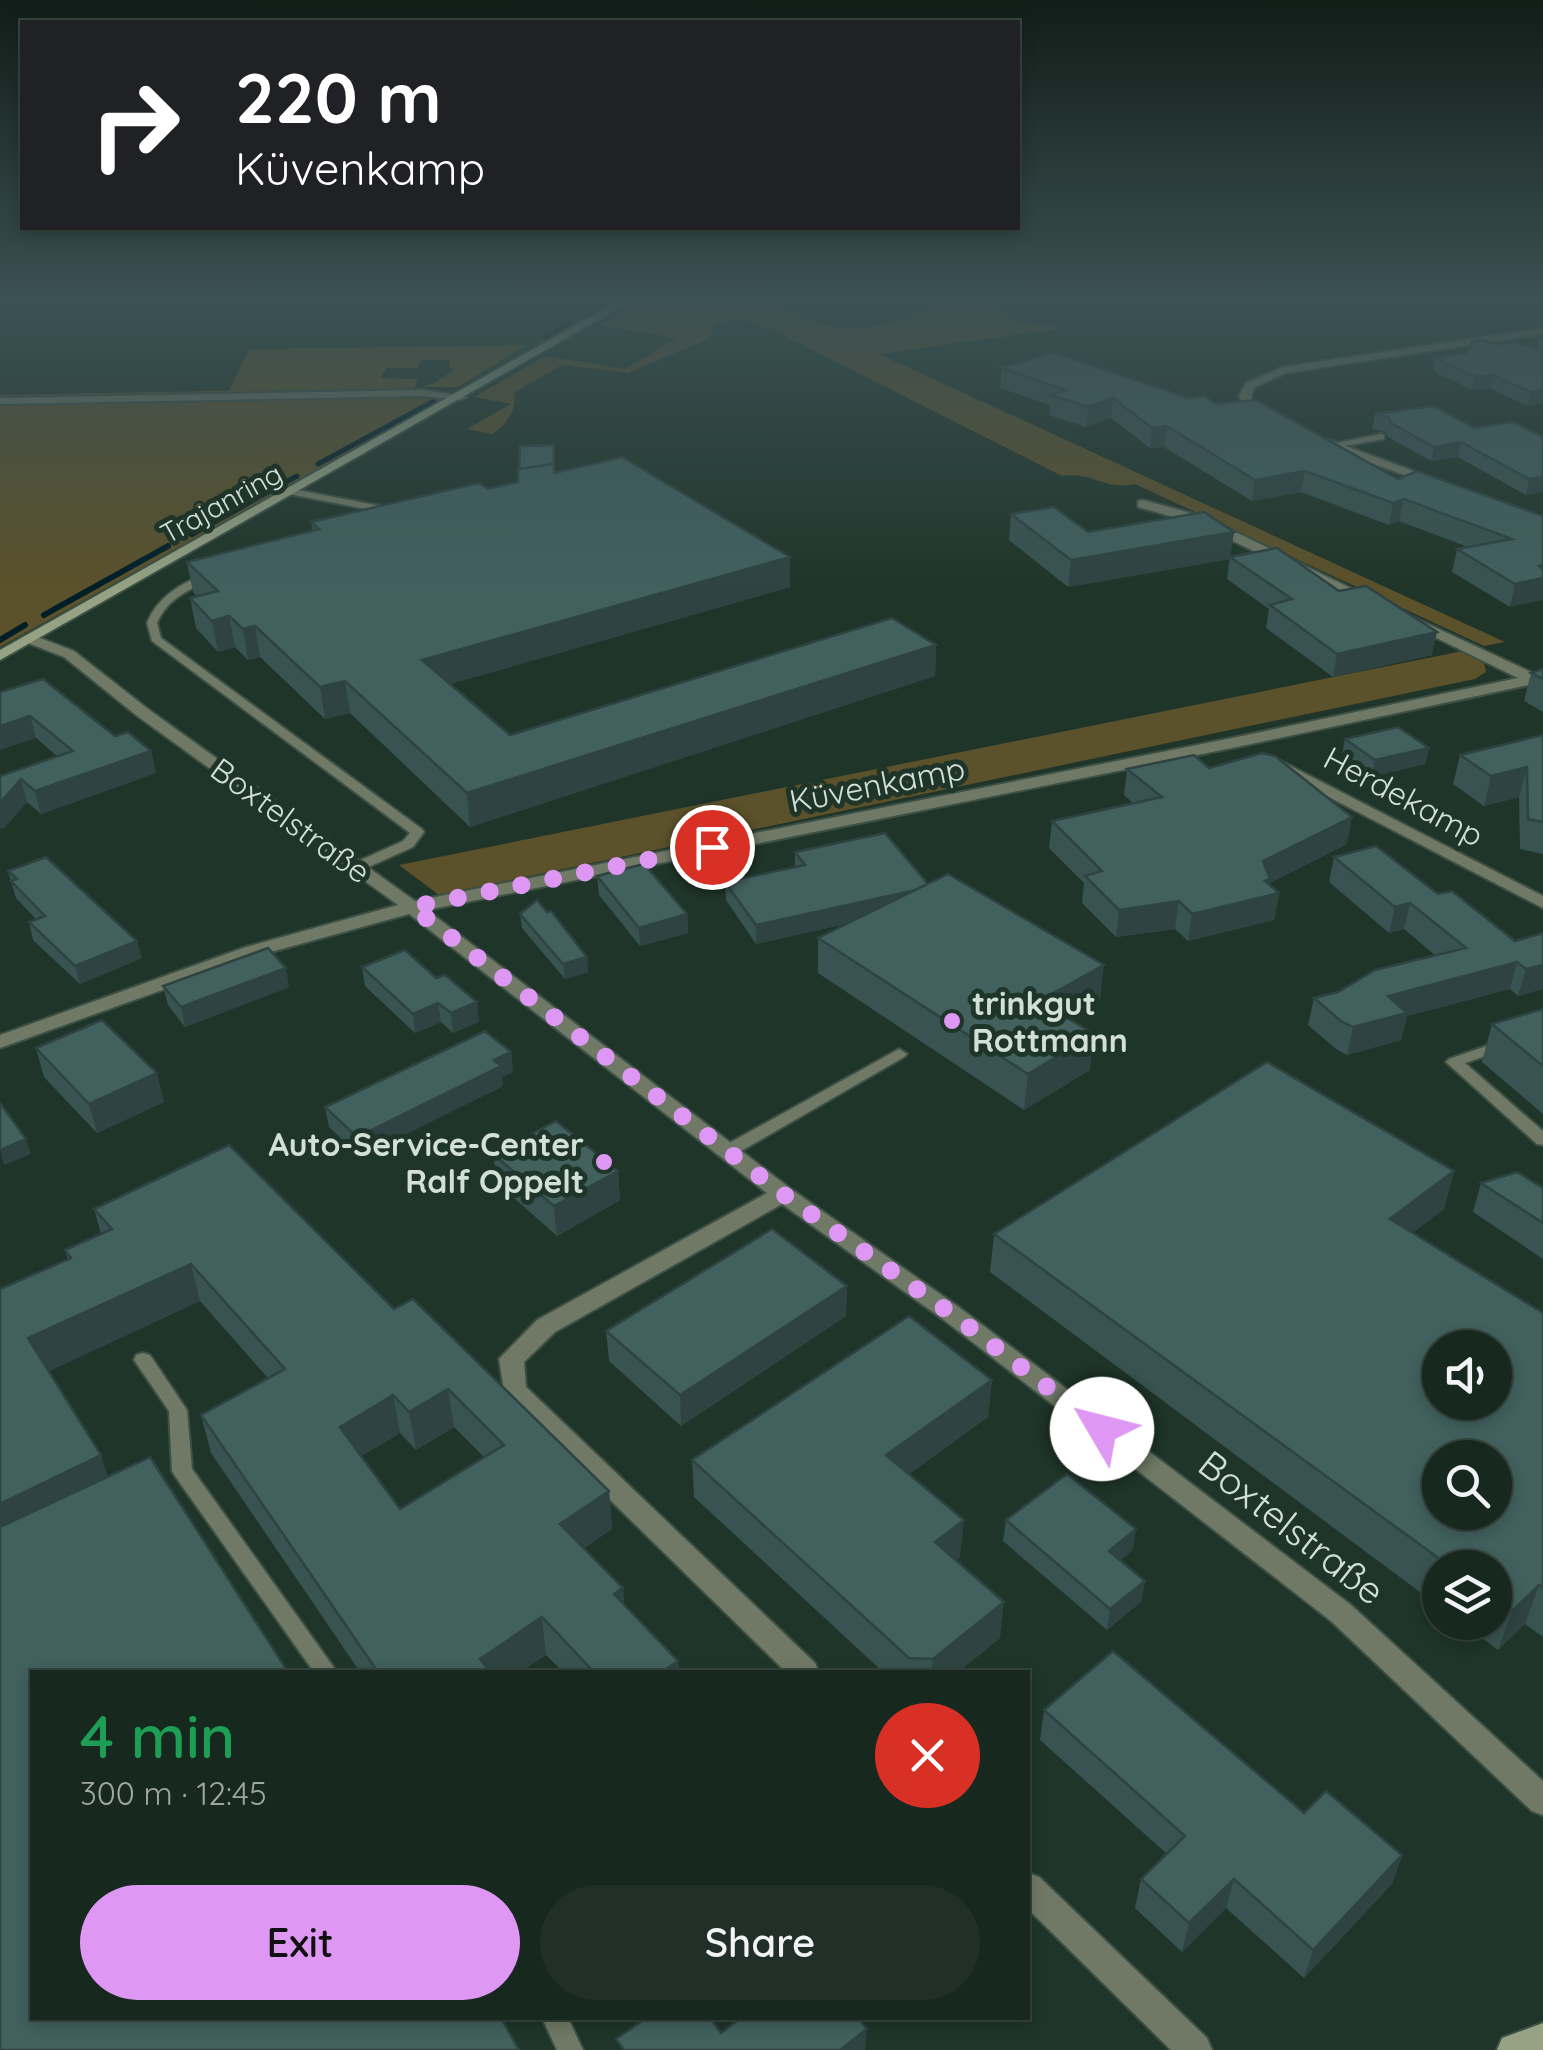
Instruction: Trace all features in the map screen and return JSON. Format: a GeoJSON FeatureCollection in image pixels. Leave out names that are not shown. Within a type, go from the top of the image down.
{"type":"FeatureCollection","features":[{"type":"Feature","properties":{"kind":"main road","name":"Trajanring"},"geometry":{"type":"LineString","coordinates":[[0,656],[458,399]]}},
{"type":"Feature","properties":{"kind":"main road"},"geometry":{"type":"LineString","coordinates":[[1514,2050],[1543,2040]]}},
{"type":"Feature","properties":{"kind":"street"},"geometry":{"type":"LineString","coordinates":[[0,402],[157,399]]}},
{"type":"Feature","properties":{"kind":"street"},"geometry":{"type":"LineString","coordinates":[[1245,399],[1264,420],[1282,426]]}},
{"type":"Feature","properties":{"kind":"street"},"geometry":{"type":"LineString","coordinates":[[1316,439],[1455,488]]}},
{"type":"Feature","properties":{"kind":"street"},"geometry":{"type":"LineString","coordinates":[[1143,504],[1200,520],[1375,604]]}},
{"type":"Feature","properties":{"kind":"street"},"geometry":{"type":"LineString","coordinates":[[1392,612],[1538,678]]}},
{"type":"Feature","properties":{"kind":"street","name":"Boxtelstraße"},"geometry":{"type":"LineString","coordinates":[[30,639],[69,654],[142,712],[412,907],[783,1194],[952,1314],[1342,1613],[1543,1800]]}},
{"type":"Feature","properties":{"kind":"street","name":"Küvenkamp"},"geometry":{"type":"LineString","coordinates":[[0,1042],[254,951],[412,907],[1538,678]]}},
{"type":"Feature","properties":{"kind":"street","name":"Herdekamp"},"geometry":{"type":"LineString","coordinates":[[1237,742],[1543,903]]}},
{"type":"Feature","properties":{"kind":"street"},"geometry":{"type":"LineString","coordinates":[[783,1194],[546,1326],[511,1359],[514,1390],[803,1670]]}},
{"type":"Feature","properties":{"kind":"street"},"geometry":{"type":"LineString","coordinates":[[1030,1890],[1195,2050]]}},
{"type":"Feature","properties":{"kind":"lane"},"geometry":{"type":"LineString","coordinates":[[1332,445],[1381,437]]}},
{"type":"Feature","properties":{"kind":"lane"},"geometry":{"type":"LineString","coordinates":[[292,492],[377,510],[395,510]]}},
{"type":"Feature","properties":{"kind":"lane"},"geometry":{"type":"LineString","coordinates":[[359,517],[377,510]]}},
{"type":"Feature","properties":{"kind":"lane"},"geometry":{"type":"LineString","coordinates":[[219,571],[170,596],[155,613],[152,630],[156,639],[417,832],[408,844],[357,867]]}},
{"type":"Feature","properties":{"kind":"lane"},"geometry":{"type":"LineString","coordinates":[[1525,1038],[1454,1062],[1543,1140]]}},
{"type":"Feature","properties":{"kind":"lane"},"geometry":{"type":"LineString","coordinates":[[730,1150],[900,1054]]}},
{"type":"Feature","properties":{"kind":"lane"},"geometry":{"type":"LineString","coordinates":[[144,1360],[178,1410],[174,1475],[324,1670]]}},
{"type":"Feature","properties":{"kind":"lane"},"geometry":{"type":"LineString","coordinates":[[556,2020],[570,2050]]}},
{"type":"Feature","properties":{"kind":"shaded area"},"geometry":{"type":"Polygon","coordinates":[[[252,399],[447,399],[0,647],[0,404],[252,399]]]}},
{"type":"Feature","properties":{"kind":"shaded area"},"geometry":{"type":"Polygon","coordinates":[[[483,399],[514,399],[510,416],[492,434],[467,429],[511,404],[483,399]]]}},
{"type":"Feature","properties":{"kind":"shaded area"},"geometry":{"type":"Polygon","coordinates":[[[909,399],[976,399],[1505,642],[1484,646],[1135,484],[1115,485],[1082,476],[1062,476],[909,399]]]}},
{"type":"Feature","properties":{"kind":"shaded area"},"geometry":{"type":"Polygon","coordinates":[[[1463,651],[1484,662],[1486,672],[1475,679],[439,895],[399,865],[1463,651]]]}},
{"type":"Feature","properties":{"kind":"building"},"geometry":{"type":"Polygon","coordinates":[[[1062,399],[1111,399],[1088,407],[1062,399]]]}},
{"type":"Feature","properties":{"kind":"building"},"geometry":{"type":"Polygon","coordinates":[[[1114,399],[1209,399],[1216,404],[1256,400],[1398,479],[1417,471],[1543,516],[1543,565],[1539,566],[1543,578],[1515,584],[1457,549],[1512,539],[1404,499],[1393,503],[1305,471],[1255,480],[1167,426],[1152,428],[1114,399]]]}},
{"type":"Feature","properties":{"kind":"building"},"geometry":{"type":"Polygon","coordinates":[[[1433,406],[1474,428],[1513,422],[1543,437],[1543,477],[1529,479],[1461,442],[1434,447],[1391,423],[1388,417],[1375,414],[1433,406]]]}},
{"type":"Feature","properties":{"kind":"building"},"geometry":{"type":"Polygon","coordinates":[[[554,445],[554,465],[519,469],[520,446],[554,445]]]}},
{"type":"Feature","properties":{"kind":"building"},"geometry":{"type":"Polygon","coordinates":[[[622,457],[790,557],[422,660],[510,735],[892,618],[936,645],[467,793],[345,681],[320,687],[255,626],[243,629],[229,616],[212,621],[190,598],[218,591],[187,562],[319,529],[311,522],[479,483],[488,489],[518,482],[518,469],[554,464],[554,473],[622,457]]]}},
{"type":"Feature","properties":{"kind":"building"},"geometry":{"type":"Polygon","coordinates":[[[1054,507],[1088,532],[1204,512],[1234,532],[1071,560],[1011,514],[1054,507]]]}},
{"type":"Feature","properties":{"kind":"building"},"geometry":{"type":"Polygon","coordinates":[[[1277,548],[1339,591],[1366,586],[1437,632],[1337,654],[1270,605],[1292,599],[1230,557],[1277,548]]]}},
{"type":"Feature","properties":{"kind":"building"},"geometry":{"type":"Polygon","coordinates":[[[43,679],[115,736],[128,732],[151,751],[35,791],[21,779],[0,803],[0,776],[73,751],[30,716],[0,726],[0,692],[43,679]]]}},
{"type":"Feature","properties":{"kind":"building"},"geometry":{"type":"Polygon","coordinates":[[[1398,727],[1429,748],[1375,760],[1345,739],[1398,727]]]}},
{"type":"Feature","properties":{"kind":"building"},"geometry":{"type":"Polygon","coordinates":[[[1543,735],[1543,822],[1528,819],[1527,767],[1491,776],[1460,755],[1543,735]]]}},
{"type":"Feature","properties":{"kind":"building"},"geometry":{"type":"Polygon","coordinates":[[[1262,753],[1275,756],[1352,817],[1263,861],[1270,879],[1265,881],[1279,893],[1192,914],[1179,901],[1119,910],[1085,876],[1102,871],[1052,821],[1162,797],[1127,769],[1194,755],[1209,768],[1262,753]]]}},
{"type":"Feature","properties":{"kind":"building"},"geometry":{"type":"Polygon","coordinates":[[[885,833],[928,884],[916,890],[756,925],[725,882],[805,865],[795,852],[885,833]]]}},
{"type":"Feature","properties":{"kind":"building"},"geometry":{"type":"Polygon","coordinates":[[[1376,846],[1438,894],[1452,891],[1515,941],[1543,933],[1543,965],[1526,969],[1517,962],[1388,996],[1407,1013],[1353,1027],[1342,1022],[1314,998],[1338,992],[1375,970],[1466,948],[1410,903],[1395,907],[1334,857],[1376,846]]]}},
{"type":"Feature","properties":{"kind":"building"},"geometry":{"type":"Polygon","coordinates":[[[46,857],[137,941],[75,966],[29,922],[45,916],[11,881],[17,879],[8,871],[46,857]]]}},
{"type":"Feature","properties":{"kind":"building"},"geometry":{"type":"Polygon","coordinates":[[[644,864],[687,914],[639,928],[597,876],[644,864]]]}},
{"type":"Feature","properties":{"kind":"building"},"geometry":{"type":"Polygon","coordinates":[[[948,874],[1104,965],[1039,1001],[1094,1034],[1028,1074],[818,938],[948,874]]]}},
{"type":"Feature","properties":{"kind":"building"},"geometry":{"type":"Polygon","coordinates":[[[537,900],[547,912],[551,911],[587,957],[563,964],[520,914],[537,900]]]}},
{"type":"Feature","properties":{"kind":"building"},"geometry":{"type":"Polygon","coordinates":[[[268,948],[286,968],[181,1007],[163,986],[268,948]]]}},
{"type":"Feature","properties":{"kind":"building"},"geometry":{"type":"Polygon","coordinates":[[[405,950],[436,978],[445,975],[477,1002],[451,1013],[438,1003],[413,1014],[362,967],[405,950]]]}},
{"type":"Feature","properties":{"kind":"building"},"geometry":{"type":"Polygon","coordinates":[[[1543,1009],[1543,1066],[1492,1024],[1543,1009]]]}},
{"type":"Feature","properties":{"kind":"building"},"geometry":{"type":"Polygon","coordinates":[[[102,1020],[157,1073],[89,1104],[36,1048],[102,1020]]]}},
{"type":"Feature","properties":{"kind":"building"},"geometry":{"type":"Polygon","coordinates":[[[485,1031],[511,1052],[494,1060],[501,1066],[357,1137],[325,1107],[485,1031]]]}},
{"type":"Feature","properties":{"kind":"building"},"geometry":{"type":"Polygon","coordinates":[[[1267,1062],[1454,1171],[1390,1219],[1543,1313],[1543,1587],[1539,1585],[1512,1611],[1512,1550],[1427,1550],[994,1234],[1267,1062]]]}},
{"type":"Feature","properties":{"kind":"building"},"geometry":{"type":"Polygon","coordinates":[[[0,1103],[26,1139],[0,1150],[0,1103]]]}},
{"type":"Feature","properties":{"kind":"building"},"geometry":{"type":"Polygon","coordinates":[[[556,1121],[618,1171],[554,1206],[493,1154],[556,1121]]]}},
{"type":"Feature","properties":{"kind":"building"},"geometry":{"type":"Polygon","coordinates":[[[229,1145],[394,1309],[413,1299],[609,1491],[560,1524],[623,1588],[614,1594],[678,1661],[665,1670],[592,1670],[542,1617],[480,1659],[488,1670],[377,1670],[201,1415],[285,1369],[191,1264],[28,1338],[101,1455],[0,1504],[0,1289],[71,1258],[65,1250],[112,1229],[94,1209],[229,1145]],[[448,1389],[409,1412],[393,1395],[340,1427],[400,1509],[504,1445],[448,1389]]]}},
{"type":"Feature","properties":{"kind":"building"},"geometry":{"type":"Polygon","coordinates":[[[1517,1172],[1543,1188],[1543,1223],[1481,1183],[1517,1172]]]}},
{"type":"Feature","properties":{"kind":"building"},"geometry":{"type":"Polygon","coordinates":[[[772,1229],[847,1286],[680,1395],[606,1331],[772,1229]]]}},
{"type":"Feature","properties":{"kind":"building"},"geometry":{"type":"Polygon","coordinates":[[[909,1316],[992,1380],[886,1455],[964,1520],[935,1542],[1004,1602],[933,1659],[909,1658],[692,1460],[909,1316]]]}},
{"type":"Feature","properties":{"kind":"building"},"geometry":{"type":"Polygon","coordinates":[[[150,1457],[287,1670],[30,1670],[30,2020],[502,2020],[519,2050],[0,2050],[0,1527],[150,1457]]]}},
{"type":"Feature","properties":{"kind":"building"},"geometry":{"type":"Polygon","coordinates":[[[1067,1474],[1136,1529],[1109,1551],[1145,1581],[1110,1609],[1006,1520],[1067,1474]]]}},
{"type":"Feature","properties":{"kind":"building"},"geometry":{"type":"Polygon","coordinates":[[[1113,1651],[1304,1813],[1326,1791],[1402,1855],[1313,1950],[1234,1879],[1189,1923],[1141,1879],[1185,1836],[1044,1710],[1113,1651]]]}},
{"type":"Feature","properties":{"kind":"building"},"geometry":{"type":"Polygon","coordinates":[[[643,2020],[711,2020],[721,2033],[738,2020],[860,2020],[867,2029],[840,2050],[624,2050],[616,2039],[643,2020]]]}},
{"type":"Feature","properties":{"kind":"waterway"},"geometry":{"type":"LineString","coordinates":[[318,464],[434,401]]}},
{"type":"Feature","properties":{"kind":"waterway"},"geometry":{"type":"LineString","coordinates":[[239,508],[297,476]]}},
{"type":"Feature","properties":{"kind":"waterway"},"geometry":{"type":"LineString","coordinates":[[192,534],[244,505]]}},
{"type":"Feature","properties":{"kind":"waterway"},"geometry":{"type":"LineString","coordinates":[[44,615],[168,546]]}},
{"type":"Feature","properties":{"kind":"waterway"},"geometry":{"type":"LineString","coordinates":[[0,640],[25,625]]}},
{"type":"Feature","properties":{"kind":"place","name":"trinkgut Rottmann"},"geometry":{"type":"Point","coordinates":[952,1021]}},
{"type":"Feature","properties":{"kind":"place","name":"Auto-Service-Center Ralf Oppelt"},"geometry":{"type":"Point","coordinates":[604,1162]}},
{"type":"Feature","properties":{"kind":"route"},"geometry":{"type":"LineString","coordinates":[[712,847],[412,907],[783,1194],[952,1314],[1102,1429]]}}]}
